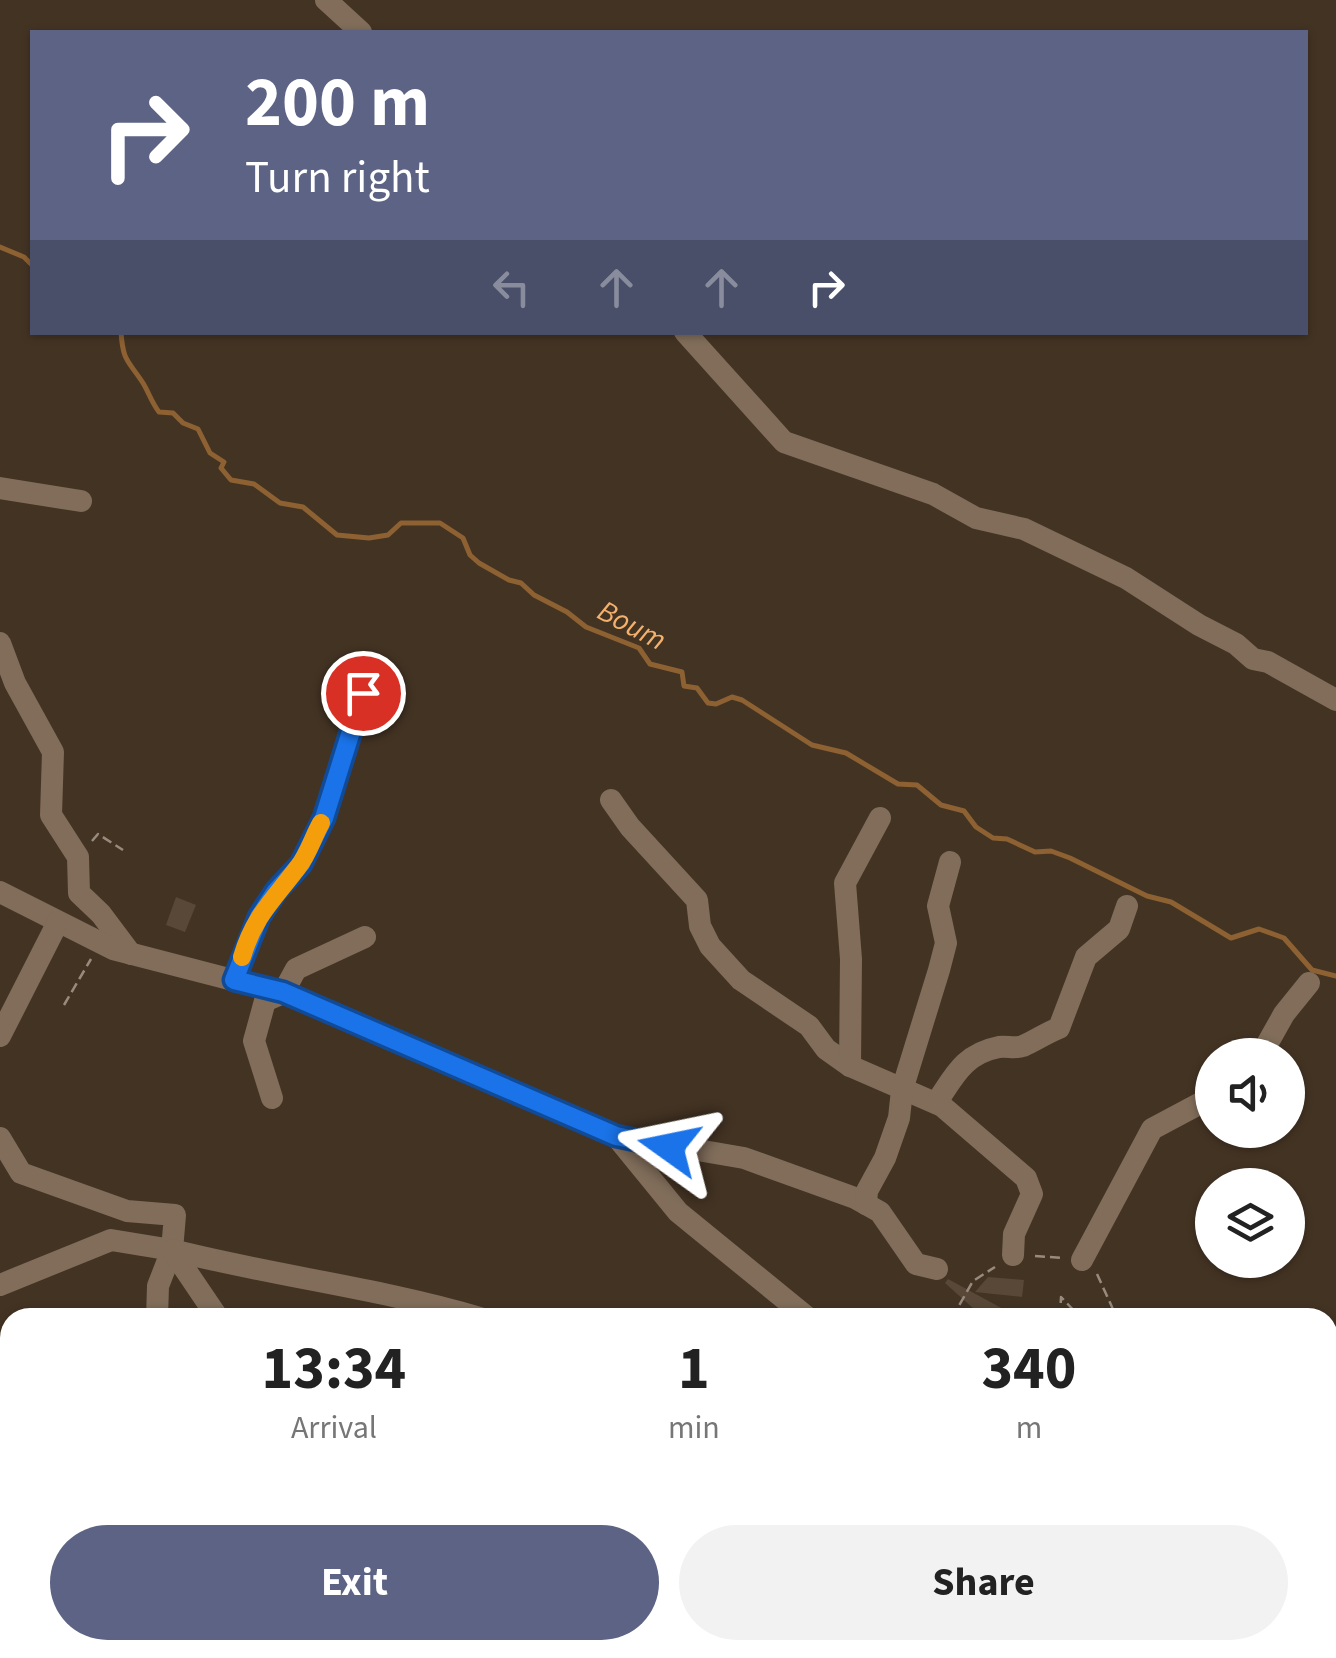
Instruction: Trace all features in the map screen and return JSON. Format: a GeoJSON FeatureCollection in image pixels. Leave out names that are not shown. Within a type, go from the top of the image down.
{"type":"FeatureCollection","features":[{"type":"Feature","properties":{"kind":"street"},"geometry":{"type":"LineString","coordinates":[[326,0],[359,30]]}},
{"type":"Feature","properties":{"kind":"street"},"geometry":{"type":"LineString","coordinates":[[687,335],[784,442],[933,494],[976,518],[1038,535],[1126,578],[1253,658],[1268,662],[1336,700]]}},
{"type":"Feature","properties":{"kind":"street"},"geometry":{"type":"LineString","coordinates":[[0,488],[81,501]]}},
{"type":"Feature","properties":{"kind":"street"},"geometry":{"type":"LineString","coordinates":[[0,643],[15,682],[53,752],[50,815],[78,857],[79,894],[101,914],[122,951]]}},
{"type":"Feature","properties":{"kind":"street"},"geometry":{"type":"LineString","coordinates":[[234,980],[259,917],[301,864],[324,818],[363,693]]}},
{"type":"Feature","properties":{"kind":"street"},"geometry":{"type":"LineString","coordinates":[[611,800],[630,828],[697,900],[700,926],[710,946],[741,980],[809,1026],[826,1050],[850,1066],[936,1103],[1026,1178],[1032,1194],[1014,1234],[1013,1255]]}},
{"type":"Feature","properties":{"kind":"street"},"geometry":{"type":"LineString","coordinates":[[850,1066],[851,959],[844,883],[880,818]]}},
{"type":"Feature","properties":{"kind":"street"},"geometry":{"type":"LineString","coordinates":[[866,1204],[867,1191],[885,1158],[899,1118],[902,1090],[946,943],[938,906],[950,862]]}},
{"type":"Feature","properties":{"kind":"street"},"geometry":{"type":"LineString","coordinates":[[0,892],[122,951],[283,992],[616,1136],[744,1158],[792,1174],[880,1212],[916,1264],[937,1269]]}},
{"type":"Feature","properties":{"kind":"street"},"geometry":{"type":"LineString","coordinates":[[936,1103],[948,1078],[972,1059],[1003,1046],[1018,1048],[1059,1028],[1086,957],[1119,929],[1127,906]]}},
{"type":"Feature","properties":{"kind":"street"},"geometry":{"type":"LineString","coordinates":[[0,1036],[58,922]]}},
{"type":"Feature","properties":{"kind":"street"},"geometry":{"type":"LineString","coordinates":[[272,1098],[254,1041],[265,1001],[283,992],[296,969],[365,936]]}},
{"type":"Feature","properties":{"kind":"street"},"geometry":{"type":"LineString","coordinates":[[1271,1038],[1309,983]]}},
{"type":"Feature","properties":{"kind":"street"},"geometry":{"type":"LineString","coordinates":[[1082,1260],[1152,1129],[1195,1105]]}},
{"type":"Feature","properties":{"kind":"street"},"geometry":{"type":"LineString","coordinates":[[616,1136],[678,1212],[796,1308]]}},
{"type":"Feature","properties":{"kind":"street"},"geometry":{"type":"LineString","coordinates":[[0,1138],[21,1173],[127,1211],[175,1216],[172,1250],[158,1286],[158,1308]]}},
{"type":"Feature","properties":{"kind":"street"},"geometry":{"type":"LineString","coordinates":[[0,1286],[111,1240],[446,1308]]}},
{"type":"Feature","properties":{"kind":"street"},"geometry":{"type":"LineString","coordinates":[[172,1250],[211,1308]]}},
{"type":"Feature","properties":{"kind":"path"},"geometry":{"type":"LineString","coordinates":[[78,857],[98,834],[124,850]]}},
{"type":"Feature","properties":{"kind":"path"},"geometry":{"type":"LineString","coordinates":[[64,1005],[92,958],[122,951]]}},
{"type":"Feature","properties":{"kind":"path"},"geometry":{"type":"LineString","coordinates":[[1082,1260],[1092,1263],[1112,1308]]}},
{"type":"Feature","properties":{"kind":"path"},"geometry":{"type":"LineString","coordinates":[[1060,1308],[1061,1296],[1072,1308]]}},
{"type":"Feature","properties":{"kind":"building"},"geometry":{"type":"Polygon","coordinates":[[[176,897],[196,905],[185,932],[166,925],[176,897]]]}},
{"type":"Feature","properties":{"kind":"building"},"geometry":{"type":"Polygon","coordinates":[[[988,1277],[1024,1280],[1022,1297],[975,1292],[988,1277]]]}},
{"type":"Feature","properties":{"kind":"building"},"geometry":{"type":"Polygon","coordinates":[[[948,1279],[1002,1308],[973,1308],[945,1283],[948,1279]]]}},
{"type":"Feature","properties":{"kind":"waterway","name":"Boum"},"geometry":{"type":"LineString","coordinates":[[0,247],[30,263]]}},
{"type":"Feature","properties":{"kind":"waterway","name":"Boum"},"geometry":{"type":"LineString","coordinates":[[121,335],[127,360],[159,412],[173,413],[183,423],[198,429],[210,453],[224,462],[221,468],[231,480],[254,484],[280,503],[303,507],[337,535],[369,538],[388,535],[401,523],[440,523],[463,538],[470,555],[479,563],[521,583],[586,627],[639,648],[650,664],[682,672],[684,686],[697,688],[708,703],[732,697],[742,700],[812,745],[846,753],[898,784],[917,785],[941,805],[964,811],[976,827],[993,838],[1070,858],[1147,896],[1171,902],[1231,938],[1259,929],[1284,938],[1312,970],[1336,976]]}},
{"type":"Feature","properties":{"kind":"slow traffic"},"geometry":{"type":"LineString","coordinates":[[242,957],[259,917],[301,864],[321,823]]}},
{"type":"Feature","properties":{"kind":"route"},"geometry":{"type":"LineString","coordinates":[[363,693],[324,818],[301,864],[259,917],[234,980],[283,992],[616,1136],[669,1147]]}}]}
